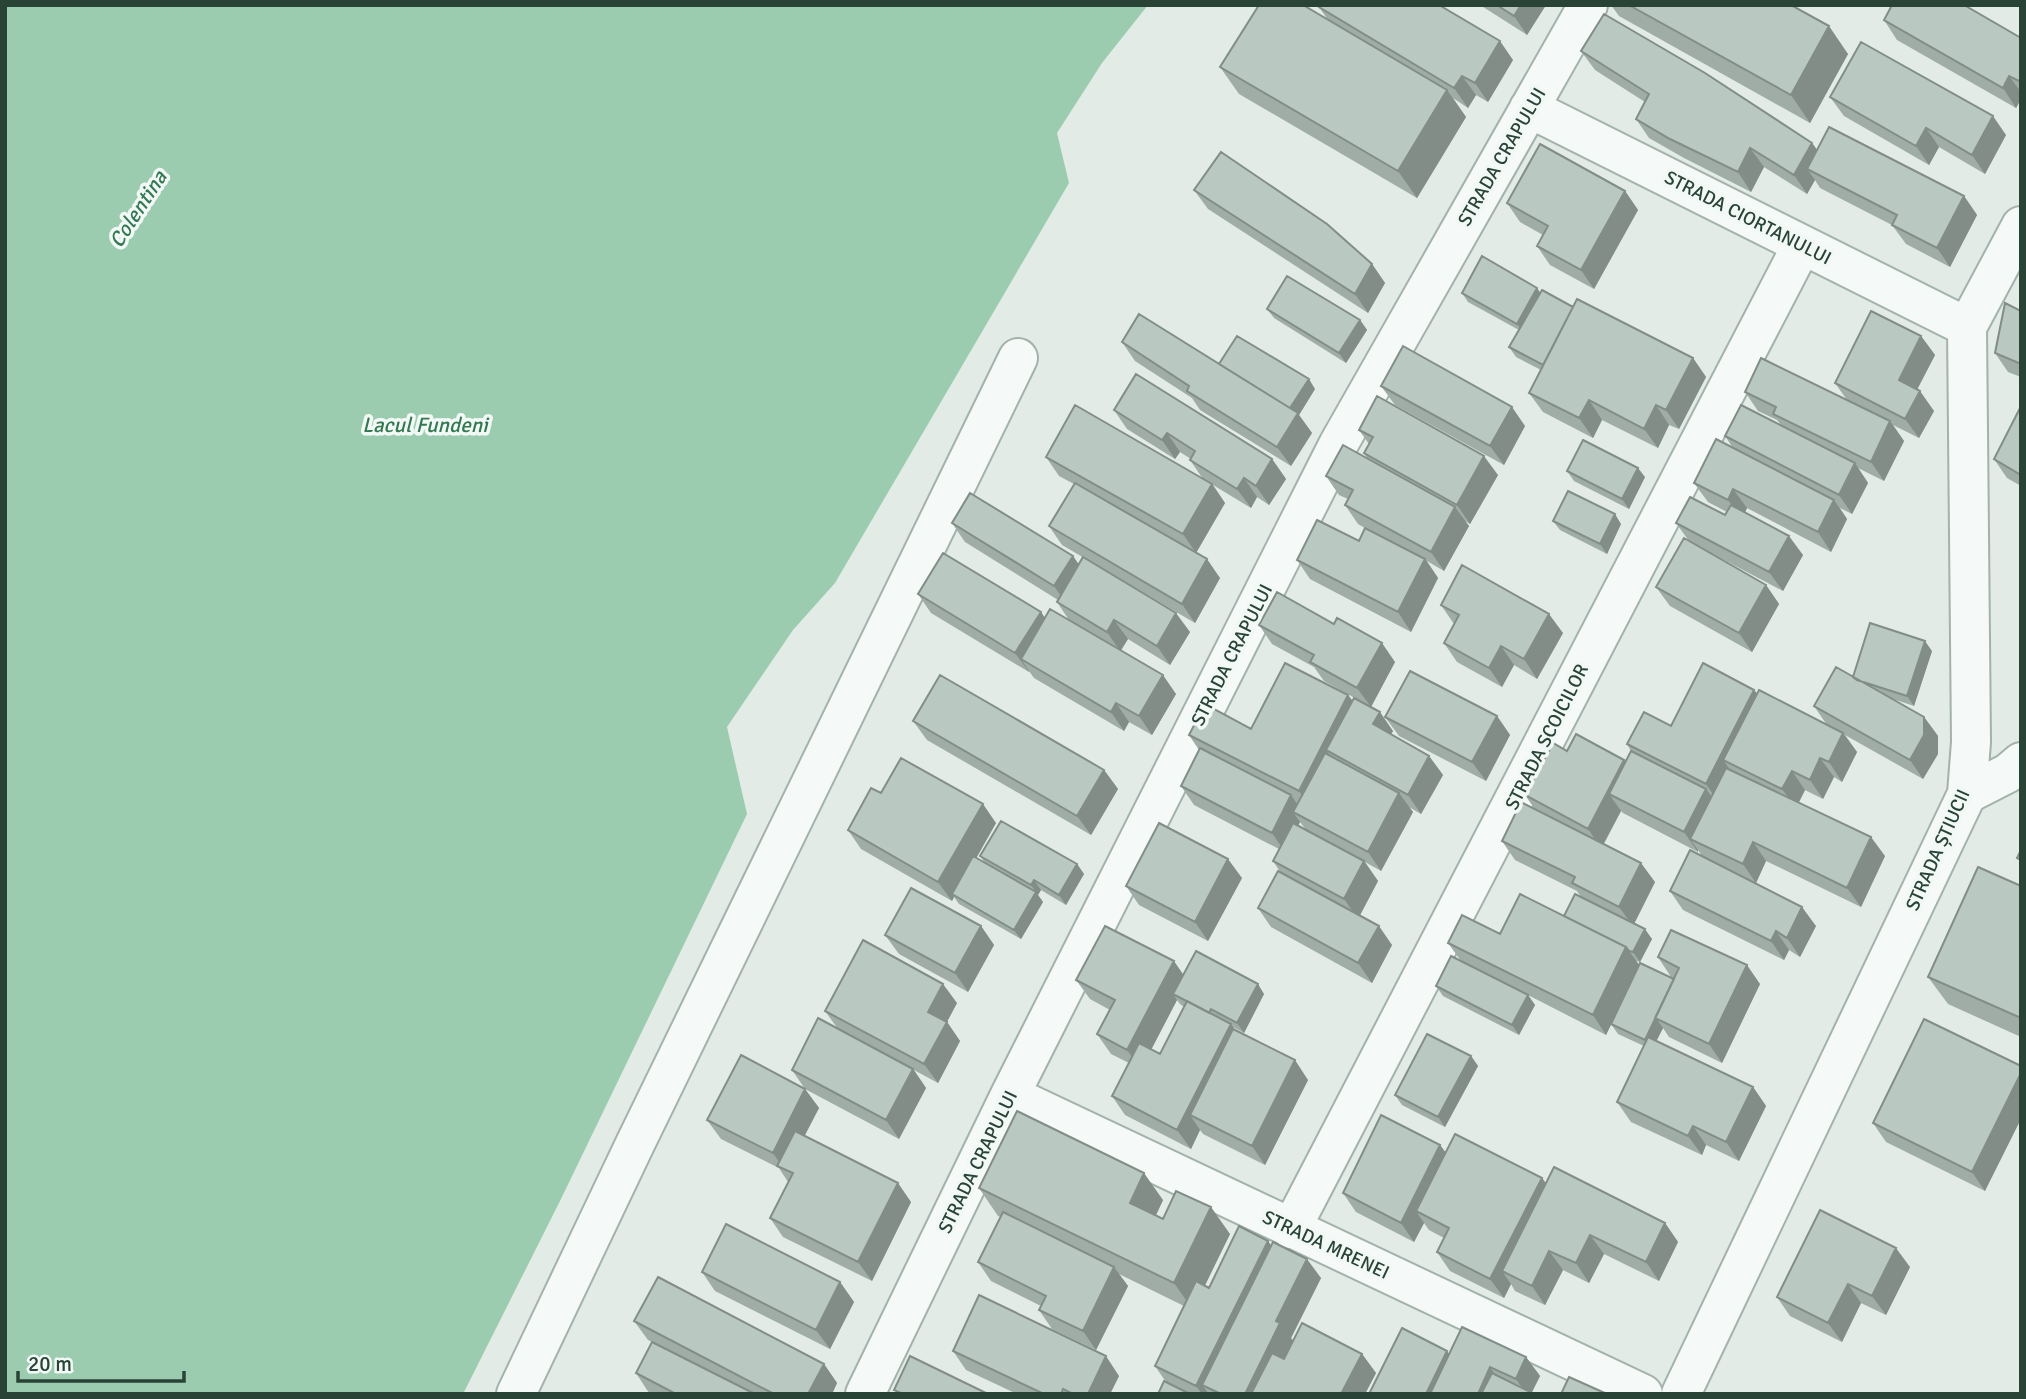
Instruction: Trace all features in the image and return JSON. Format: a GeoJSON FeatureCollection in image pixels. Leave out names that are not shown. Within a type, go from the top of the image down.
{"type":"FeatureCollection","features":[{"type":"Feature","properties":{"kind":"street","name":"STRADA CRAPULUI"},"geometry":{"type":"LineString","coordinates":[[865,1394],[1010,1095],[1338,446],[1588,5]]}},
{"type":"Feature","properties":{"kind":"street","name":"STRADA CIORTANULUI"},"geometry":{"type":"LineString","coordinates":[[1529,108],[1967,327]]}},
{"type":"Feature","properties":{"kind":"street","name":"STRADA ȘTIUCII"},"geometry":{"type":"LineString","coordinates":[[1681,1394],[1967,794],[1971,742],[1967,327],[2021,226]]}},
{"type":"Feature","properties":{"kind":"street","name":"STRADA SCOICILOR"},"geometry":{"type":"LineString","coordinates":[[1291,1229],[1802,245]]}},
{"type":"Feature","properties":{"kind":"street"},"geometry":{"type":"LineString","coordinates":[[516,1394],[1018,358]]}},
{"type":"Feature","properties":{"kind":"street"},"geometry":{"type":"LineString","coordinates":[[1967,794],[2021,762]]}},
{"type":"Feature","properties":{"kind":"street","name":"STRADA MRENEI"},"geometry":{"type":"LineString","coordinates":[[1010,1095],[1643,1394]]}},
{"type":"Feature","properties":{"kind":"water","name":"Lacul Fundeni"},"geometry":{"type":"Polygon","coordinates":[[[5,5],[1148,5],[1102,63],[1057,133],[1069,183],[835,583],[793,630],[727,727],[747,814],[561,1199],[463,1394],[5,1394],[5,5]]]}},
{"type":"Feature","properties":{"kind":"building"},"geometry":{"type":"Polygon","coordinates":[[[1259,5],[1303,5],[1447,90],[1398,171],[1220,67],[1259,5]]]}},
{"type":"Feature","properties":{"kind":"building"},"geometry":{"type":"Polygon","coordinates":[[[1439,5],[1500,41],[1475,83],[1462,76],[1454,88],[1319,7],[1439,5]]]}},
{"type":"Feature","properties":{"kind":"building"},"geometry":{"type":"Polygon","coordinates":[[[1497,5],[1521,5],[1514,16],[1497,5]]]}},
{"type":"Feature","properties":{"kind":"building"},"geometry":{"type":"Polygon","coordinates":[[[1629,5],[1791,5],[1829,26],[1791,95],[1629,5]]]}},
{"type":"Feature","properties":{"kind":"building"},"geometry":{"type":"Polygon","coordinates":[[[1892,5],[1964,5],[2021,38],[2021,82],[2009,76],[2003,88],[1884,20],[1892,5]]]}},
{"type":"Feature","properties":{"kind":"building"},"geometry":{"type":"Polygon","coordinates":[[[1604,14],[1705,73],[1812,143],[1794,175],[1750,148],[1738,172],[1636,119],[1649,94],[1581,51],[1604,14]]]}},
{"type":"Feature","properties":{"kind":"building"},"geometry":{"type":"Polygon","coordinates":[[[1861,42],[1993,116],[1972,155],[1926,128],[1916,146],[1830,97],[1861,42]]]}},
{"type":"Feature","properties":{"kind":"building"},"geometry":{"type":"Polygon","coordinates":[[[1829,127],[1964,196],[1937,248],[1892,225],[1897,215],[1807,169],[1829,127]]]}},
{"type":"Feature","properties":{"kind":"building"},"geometry":{"type":"Polygon","coordinates":[[[1540,144],[1625,191],[1581,270],[1537,246],[1548,226],[1507,203],[1540,144]]]}},
{"type":"Feature","properties":{"kind":"building"},"geometry":{"type":"Polygon","coordinates":[[[1221,152],[1327,224],[1372,264],[1355,294],[1194,190],[1221,152]]]}},
{"type":"Feature","properties":{"kind":"building"},"geometry":{"type":"Polygon","coordinates":[[[1482,256],[1537,288],[1517,324],[1462,293],[1482,256]]]}},
{"type":"Feature","properties":{"kind":"building"},"geometry":{"type":"Polygon","coordinates":[[[1287,276],[1360,320],[1339,353],[1267,309],[1287,276]]]}},
{"type":"Feature","properties":{"kind":"building"},"geometry":{"type":"Polygon","coordinates":[[[1542,290],[1573,307],[1543,365],[1509,347],[1542,290]]]}},
{"type":"Feature","properties":{"kind":"building"},"geometry":{"type":"Polygon","coordinates":[[[1577,299],[1693,358],[1666,410],[1656,405],[1644,429],[1589,400],[1579,418],[1529,393],[1577,299]]]}},
{"type":"Feature","properties":{"kind":"building"},"geometry":{"type":"Polygon","coordinates":[[[2005,303],[2021,311],[2021,364],[1995,353],[2005,303]]]}},
{"type":"Feature","properties":{"kind":"building"},"geometry":{"type":"Polygon","coordinates":[[[1871,311],[1921,336],[1899,380],[1920,391],[1905,419],[1835,383],[1871,311]]]}},
{"type":"Feature","properties":{"kind":"building"},"geometry":{"type":"Polygon","coordinates":[[[1139,314],[1298,413],[1277,447],[1187,391],[1189,386],[1122,342],[1139,314]]]}},
{"type":"Feature","properties":{"kind":"building"},"geometry":{"type":"Polygon","coordinates":[[[1237,336],[1309,379],[1290,408],[1219,364],[1237,336]]]}},
{"type":"Feature","properties":{"kind":"building"},"geometry":{"type":"Polygon","coordinates":[[[1403,346],[1512,407],[1490,446],[1381,386],[1403,346]]]}},
{"type":"Feature","properties":{"kind":"building"},"geometry":{"type":"Polygon","coordinates":[[[1761,358],[1890,421],[1871,462],[1773,414],[1776,407],[1745,392],[1761,358]]]}},
{"type":"Feature","properties":{"kind":"building"},"geometry":{"type":"Polygon","coordinates":[[[1136,374],[1272,459],[1256,486],[1244,478],[1237,489],[1190,460],[1195,451],[1167,433],[1162,440],[1114,410],[1136,374]]]}},
{"type":"Feature","properties":{"kind":"building"},"geometry":{"type":"Polygon","coordinates":[[[1377,396],[1484,456],[1457,505],[1364,453],[1373,437],[1359,430],[1377,396]]]}},
{"type":"Feature","properties":{"kind":"building"},"geometry":{"type":"Polygon","coordinates":[[[1075,405],[1212,484],[1183,534],[1046,457],[1075,405]]]}},
{"type":"Feature","properties":{"kind":"building"},"geometry":{"type":"Polygon","coordinates":[[[1741,405],[1855,463],[1839,495],[1725,436],[1741,405]]]}},
{"type":"Feature","properties":{"kind":"building"},"geometry":{"type":"Polygon","coordinates":[[[2021,408],[2021,475],[1994,459],[2021,408]]]}},
{"type":"Feature","properties":{"kind":"building"},"geometry":{"type":"Polygon","coordinates":[[[1716,439],[1834,500],[1818,532],[1733,489],[1728,500],[1694,483],[1716,439]]]}},
{"type":"Feature","properties":{"kind":"building"},"geometry":{"type":"Polygon","coordinates":[[[1583,440],[1638,468],[1622,499],[1567,471],[1583,440]]]}},
{"type":"Feature","properties":{"kind":"building"},"geometry":{"type":"Polygon","coordinates":[[[1343,445],[1455,507],[1431,552],[1345,505],[1353,490],[1326,476],[1343,445]]]}},
{"type":"Feature","properties":{"kind":"building"},"geometry":{"type":"Polygon","coordinates":[[[1075,483],[1207,559],[1182,604],[1049,526],[1075,483]]]}},
{"type":"Feature","properties":{"kind":"building"},"geometry":{"type":"Polygon","coordinates":[[[1568,491],[1615,514],[1600,544],[1553,521],[1568,491]]]}},
{"type":"Feature","properties":{"kind":"building"},"geometry":{"type":"Polygon","coordinates":[[[970,493],[1073,556],[1054,586],[952,523],[970,493]]]}},
{"type":"Feature","properties":{"kind":"building"},"geometry":{"type":"Polygon","coordinates":[[[1690,497],[1725,515],[1731,505],[1789,536],[1769,572],[1676,523],[1690,497]]]}},
{"type":"Feature","properties":{"kind":"building"},"geometry":{"type":"Polygon","coordinates":[[[1317,520],[1359,541],[1365,528],[1425,559],[1398,612],[1297,560],[1317,520]]]}},
{"type":"Feature","properties":{"kind":"building"},"geometry":{"type":"Polygon","coordinates":[[[1684,538],[1766,585],[1739,633],[1656,587],[1684,538]]]}},
{"type":"Feature","properties":{"kind":"building"},"geometry":{"type":"Polygon","coordinates":[[[943,553],[1041,612],[1015,653],[918,594],[943,553]]]}},
{"type":"Feature","properties":{"kind":"building"},"geometry":{"type":"Polygon","coordinates":[[[1083,557],[1176,613],[1157,646],[1114,620],[1107,632],[1057,602],[1083,557]]]}},
{"type":"Feature","properties":{"kind":"building"},"geometry":{"type":"Polygon","coordinates":[[[1462,565],[1549,614],[1524,659],[1501,646],[1489,668],[1444,643],[1459,615],[1441,605],[1462,565]]]}},
{"type":"Feature","properties":{"kind":"building"},"geometry":{"type":"Polygon","coordinates":[[[1277,592],[1334,624],[1337,618],[1382,643],[1357,688],[1310,662],[1314,655],[1259,625],[1277,592]]]}},
{"type":"Feature","properties":{"kind":"building"},"geometry":{"type":"Polygon","coordinates":[[[1050,609],[1163,675],[1139,716],[1116,703],[1111,712],[1021,659],[1050,609]]]}},
{"type":"Feature","properties":{"kind":"building"},"geometry":{"type":"Polygon","coordinates":[[[1870,623],[1925,641],[1907,696],[1853,677],[1870,623]]]}},
{"type":"Feature","properties":{"kind":"building"},"geometry":{"type":"Polygon","coordinates":[[[1285,663],[1348,695],[1299,791],[1189,735],[1205,704],[1251,729],[1285,663]]]}},
{"type":"Feature","properties":{"kind":"building"},"geometry":{"type":"Polygon","coordinates":[[[1703,663],[1754,690],[1706,784],[1627,744],[1644,712],[1671,726],[1703,663]]]}},
{"type":"Feature","properties":{"kind":"building"},"geometry":{"type":"Polygon","coordinates":[[[1836,667],[1924,717],[1924,735],[1910,760],[1814,706],[1836,667]]]}},
{"type":"Feature","properties":{"kind":"building"},"geometry":{"type":"Polygon","coordinates":[[[1410,671],[1497,716],[1472,762],[1385,717],[1410,671]]]}},
{"type":"Feature","properties":{"kind":"building"},"geometry":{"type":"Polygon","coordinates":[[[940,675],[1104,770],[1077,816],[913,721],[940,675]]]}},
{"type":"Feature","properties":{"kind":"building"},"geometry":{"type":"Polygon","coordinates":[[[1759,690],[1843,733],[1829,762],[1820,758],[1810,780],[1792,771],[1782,789],[1723,760],[1759,690]]]}},
{"type":"Feature","properties":{"kind":"building"},"geometry":{"type":"Polygon","coordinates":[[[1354,698],[1380,712],[1373,724],[1429,756],[1408,795],[1326,750],[1354,698]]]}},
{"type":"Feature","properties":{"kind":"building"},"geometry":{"type":"Polygon","coordinates":[[[1576,734],[1624,760],[1588,829],[1525,795],[1553,743],[1567,751],[1576,734]]]}},
{"type":"Feature","properties":{"kind":"building"},"geometry":{"type":"Polygon","coordinates":[[[1200,748],[1291,795],[1272,833],[1181,786],[1200,748]]]}},
{"type":"Feature","properties":{"kind":"building"},"geometry":{"type":"Polygon","coordinates":[[[1631,751],[1706,789],[1684,832],[1609,794],[1631,751]]]}},
{"type":"Feature","properties":{"kind":"building"},"geometry":{"type":"Polygon","coordinates":[[[1325,753],[1399,793],[1368,852],[1293,812],[1325,753]]]}},
{"type":"Feature","properties":{"kind":"building"},"geometry":{"type":"Polygon","coordinates":[[[901,758],[983,804],[938,882],[848,830],[871,788],[881,793],[901,758]]]}},
{"type":"Feature","properties":{"kind":"building"},"geometry":{"type":"Polygon","coordinates":[[[1726,768],[1871,837],[1847,888],[1753,842],[1743,864],[1690,839],[1726,768]]]}},
{"type":"Feature","properties":{"kind":"building"},"geometry":{"type":"Polygon","coordinates":[[[1521,802],[1641,863],[1619,907],[1572,883],[1575,877],[1502,841],[1521,802]]]}},
{"type":"Feature","properties":{"kind":"building"},"geometry":{"type":"Polygon","coordinates":[[[1001,821],[1077,864],[1059,895],[1034,880],[1031,885],[980,856],[1001,821]]]}},
{"type":"Feature","properties":{"kind":"building"},"geometry":{"type":"Polygon","coordinates":[[[1159,823],[1228,859],[1195,922],[1126,886],[1159,823]]]}},
{"type":"Feature","properties":{"kind":"building"},"geometry":{"type":"Polygon","coordinates":[[[1293,823],[1364,861],[1344,899],[1273,861],[1293,823]]]}},
{"type":"Feature","properties":{"kind":"building"},"geometry":{"type":"Polygon","coordinates":[[[1690,850],[1802,907],[1787,938],[1776,931],[1771,941],[1670,891],[1690,850]]]}},
{"type":"Feature","properties":{"kind":"building"},"geometry":{"type":"Polygon","coordinates":[[[973,856],[1036,892],[1014,930],[952,894],[973,856]]]}},
{"type":"Feature","properties":{"kind":"building"},"geometry":{"type":"Polygon","coordinates":[[[1978,867],[2021,886],[2021,1018],[1928,977],[1978,867]]]}},
{"type":"Feature","properties":{"kind":"building"},"geometry":{"type":"Polygon","coordinates":[[[1278,871],[1379,926],[1358,963],[1258,908],[1278,871]]]}},
{"type":"Feature","properties":{"kind":"building"},"geometry":{"type":"Polygon","coordinates":[[[911,888],[981,926],[955,973],[885,935],[911,888]]]}},
{"type":"Feature","properties":{"kind":"building"},"geometry":{"type":"Polygon","coordinates":[[[1520,894],[1626,947],[1593,1015],[1448,943],[1462,915],[1500,934],[1520,894]]]}},
{"type":"Feature","properties":{"kind":"building"},"geometry":{"type":"Polygon","coordinates":[[[1575,894],[1645,929],[1633,952],[1564,916],[1575,894]]]}},
{"type":"Feature","properties":{"kind":"building"},"geometry":{"type":"Polygon","coordinates":[[[1105,926],[1174,961],[1127,1050],[1097,1034],[1115,1000],[1076,980],[1105,926]]]}},
{"type":"Feature","properties":{"kind":"building"},"geometry":{"type":"Polygon","coordinates":[[[1671,930],[1747,965],[1709,1044],[1655,1018],[1679,968],[1658,957],[1671,930]]]}},
{"type":"Feature","properties":{"kind":"building"},"geometry":{"type":"Polygon","coordinates":[[[863,940],[943,984],[928,1012],[947,1022],[924,1064],[825,1011],[863,940]]]}},
{"type":"Feature","properties":{"kind":"building"},"geometry":{"type":"Polygon","coordinates":[[[1196,951],[1258,984],[1237,1023],[1211,1009],[1209,1013],[1173,994],[1196,951]]]}},
{"type":"Feature","properties":{"kind":"building"},"geometry":{"type":"Polygon","coordinates":[[[1451,956],[1528,995],[1512,1025],[1436,986],[1451,956]]]}},
{"type":"Feature","properties":{"kind":"building"},"geometry":{"type":"Polygon","coordinates":[[[1640,963],[1674,979],[1645,1040],[1611,1024],[1640,963]]]}},
{"type":"Feature","properties":{"kind":"building"},"geometry":{"type":"Polygon","coordinates":[[[1187,1001],[1231,1024],[1177,1130],[1112,1096],[1139,1043],[1160,1054],[1187,1001]]]}},
{"type":"Feature","properties":{"kind":"building"},"geometry":{"type":"Polygon","coordinates":[[[818,1018],[913,1069],[886,1120],[792,1070],[818,1018]]]}},
{"type":"Feature","properties":{"kind":"building"},"geometry":{"type":"Polygon","coordinates":[[[1924,1019],[2021,1066],[2021,1073],[1972,1172],[1873,1123],[1924,1019]]]}},
{"type":"Feature","properties":{"kind":"building"},"geometry":{"type":"Polygon","coordinates":[[[1233,1029],[1295,1060],[1252,1146],[1190,1115],[1233,1029]]]}},
{"type":"Feature","properties":{"kind":"building"},"geometry":{"type":"Polygon","coordinates":[[[1427,1034],[1471,1056],[1438,1117],[1395,1095],[1427,1034]]]}},
{"type":"Feature","properties":{"kind":"building"},"geometry":{"type":"Polygon","coordinates":[[[1648,1037],[1753,1087],[1726,1142],[1693,1126],[1688,1136],[1617,1102],[1648,1037]]]}},
{"type":"Feature","properties":{"kind":"building"},"geometry":{"type":"Polygon","coordinates":[[[741,1055],[805,1089],[773,1153],[707,1120],[741,1055]]]}},
{"type":"Feature","properties":{"kind":"building"},"geometry":{"type":"Polygon","coordinates":[[[1017,1111],[1144,1173],[1130,1203],[1163,1219],[1176,1191],[1211,1207],[1174,1283],[979,1188],[1017,1111]]]}},
{"type":"Feature","properties":{"kind":"building"},"geometry":{"type":"Polygon","coordinates":[[[1381,1115],[1440,1145],[1401,1223],[1343,1193],[1381,1115]]]}},
{"type":"Feature","properties":{"kind":"building"},"geometry":{"type":"Polygon","coordinates":[[[795,1131],[898,1183],[858,1262],[770,1218],[793,1173],[777,1166],[795,1131]]]}},
{"type":"Feature","properties":{"kind":"building"},"geometry":{"type":"Polygon","coordinates":[[[1455,1134],[1542,1178],[1490,1279],[1437,1252],[1449,1228],[1416,1211],[1455,1134]]]}},
{"type":"Feature","properties":{"kind":"building"},"geometry":{"type":"Polygon","coordinates":[[[1554,1167],[1665,1223],[1646,1262],[1590,1235],[1576,1263],[1549,1251],[1532,1286],[1502,1271],[1554,1167]]]}},
{"type":"Feature","properties":{"kind":"building"},"geometry":{"type":"Polygon","coordinates":[[[1820,1210],[1896,1248],[1872,1296],[1848,1284],[1828,1323],[1777,1297],[1820,1210]]]}},
{"type":"Feature","properties":{"kind":"building"},"geometry":{"type":"Polygon","coordinates":[[[1003,1212],[1114,1267],[1083,1331],[1039,1310],[1046,1296],[978,1262],[1003,1212]]]}},
{"type":"Feature","properties":{"kind":"building"},"geometry":{"type":"Polygon","coordinates":[[[726,1224],[840,1282],[816,1330],[702,1272],[726,1224]]]}},
{"type":"Feature","properties":{"kind":"building"},"geometry":{"type":"Polygon","coordinates":[[[1239,1226],[1268,1241],[1196,1386],[1155,1366],[1196,1281],[1209,1288],[1239,1226]]]}},
{"type":"Feature","properties":{"kind":"building"},"geometry":{"type":"Polygon","coordinates":[[[1273,1242],[1307,1259],[1276,1321],[1280,1323],[1245,1394],[1221,1394],[1202,1385],[1273,1242]]]}},
{"type":"Feature","properties":{"kind":"building"},"geometry":{"type":"Polygon","coordinates":[[[658,1277],[824,1364],[808,1394],[774,1394],[634,1321],[658,1277]]]}},
{"type":"Feature","properties":{"kind":"building"},"geometry":{"type":"Polygon","coordinates":[[[979,1295],[1106,1356],[1088,1394],[1073,1394],[1063,1389],[1061,1394],[1044,1394],[953,1351],[979,1295]]]}},
{"type":"Feature","properties":{"kind":"building"},"geometry":{"type":"Polygon","coordinates":[[[1302,1323],[1362,1354],[1341,1394],[1251,1394],[1272,1353],[1284,1359],[1302,1323]]]}},
{"type":"Feature","properties":{"kind":"building"},"geometry":{"type":"Polygon","coordinates":[[[1462,1327],[1526,1357],[1516,1379],[1490,1367],[1478,1394],[1430,1394],[1462,1327]]]}},
{"type":"Feature","properties":{"kind":"building"},"geometry":{"type":"Polygon","coordinates":[[[1402,1328],[1447,1351],[1426,1394],[1369,1394],[1402,1328]]]}},
{"type":"Feature","properties":{"kind":"building"},"geometry":{"type":"Polygon","coordinates":[[[652,1342],[755,1394],[676,1394],[636,1373],[652,1342]]]}},
{"type":"Feature","properties":{"kind":"building"},"geometry":{"type":"Polygon","coordinates":[[[910,1356],[988,1394],[903,1394],[894,1390],[910,1356]]]}},
{"type":"Feature","properties":{"kind":"building"},"geometry":{"type":"Polygon","coordinates":[[[1492,1373],[1534,1394],[1481,1394],[1492,1373]]]}},
{"type":"Feature","properties":{"kind":"building"},"geometry":{"type":"Polygon","coordinates":[[[1569,1377],[1607,1394],[1561,1394],[1569,1377]]]}},
{"type":"Feature","properties":{"kind":"building"},"geometry":{"type":"Polygon","coordinates":[[[1164,1381],[1190,1394],[1158,1394],[1164,1381]]]}},
{"type":"Feature","properties":{"kind":"water label","name":"Colentina"},"geometry":{"type":"Point","coordinates":[138,209]}}]}
